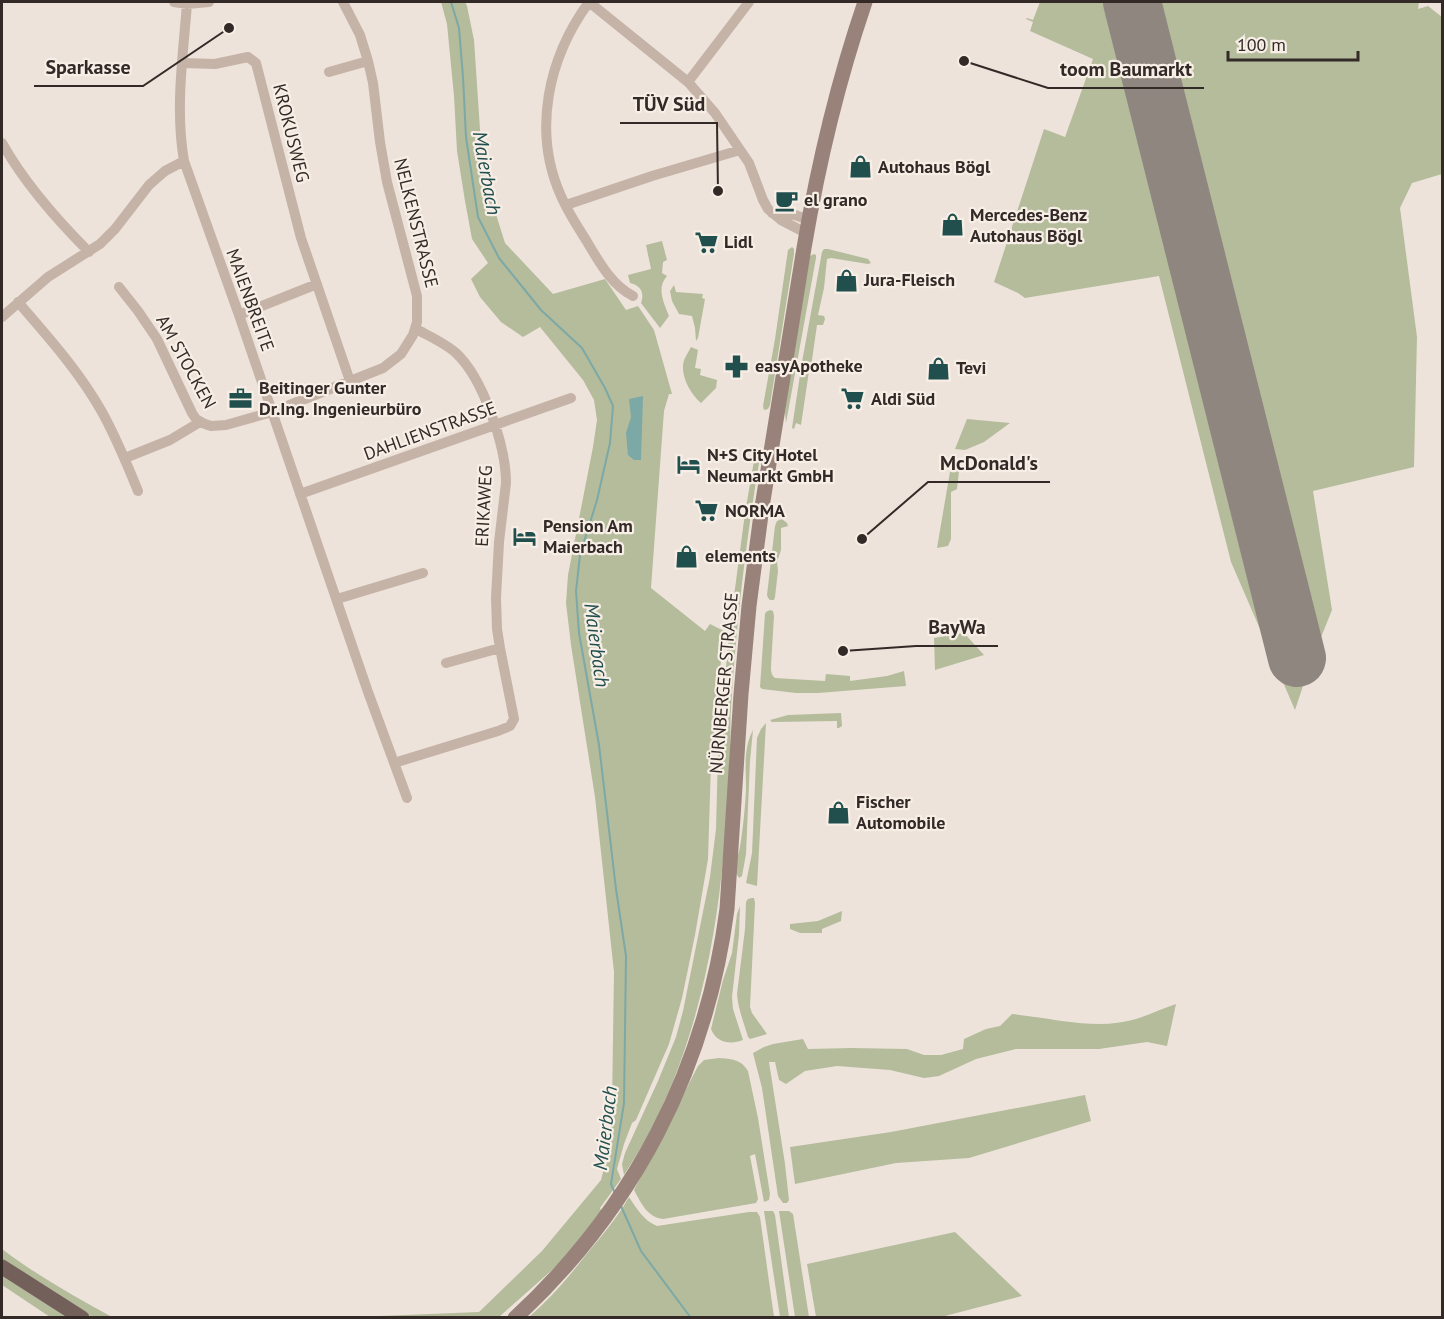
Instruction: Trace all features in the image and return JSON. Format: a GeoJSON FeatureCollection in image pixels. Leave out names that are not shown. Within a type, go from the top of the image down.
{"type":"FeatureCollection","features":[{"type":"Feature","properties":{"kind":"main road","name":"NÜRNBERGER STRASSE"},"geometry":{"type":"LineString","coordinates":[[515,1317],[574,1257],[608,1214],[630,1181],[661,1126],[690,1061],[707,1009],[726,918],[741,694],[762,507],[808,227],[837,96],[865,2]]}},
{"type":"Feature","properties":{"kind":"main road"},"geometry":{"type":"LineString","coordinates":[[2,1267],[82,1317]]}},
{"type":"Feature","properties":{"kind":"street"},"geometry":{"type":"LineString","coordinates":[[174,2],[187,4],[209,2]]}},
{"type":"Feature","properties":{"kind":"street","name":"NELKENSTRASSE"},"geometry":{"type":"LineString","coordinates":[[343,2],[360,36],[373,83],[387,182],[417,296],[416,329]]}},
{"type":"Feature","properties":{"kind":"street"},"geometry":{"type":"LineString","coordinates":[[633,296],[620,288],[612,279],[566,205],[556,182],[549,153],[546,107],[551,81],[560,53],[574,24],[589,2],[688,82],[715,113],[741,150],[771,213],[781,220],[808,227]]}},
{"type":"Feature","properties":{"kind":"street"},"geometry":{"type":"LineString","coordinates":[[688,82],[749,2]]}},
{"type":"Feature","properties":{"kind":"street","name":"MAIENBREITE"},"geometry":{"type":"LineString","coordinates":[[187,4],[180,100],[180,134],[184,161],[407,798]]}},
{"type":"Feature","properties":{"kind":"street","name":"KROKUSWEG"},"geometry":{"type":"LineString","coordinates":[[183,63],[215,64],[248,57],[256,63],[290,199],[350,381]]}},
{"type":"Feature","properties":{"kind":"street"},"geometry":{"type":"LineString","coordinates":[[329,72],[368,61]]}},
{"type":"Feature","properties":{"kind":"street"},"geometry":{"type":"LineString","coordinates":[[2,143],[20,173],[39,198],[88,252]]}},
{"type":"Feature","properties":{"kind":"street"},"geometry":{"type":"LineString","coordinates":[[566,205],[652,176],[741,150]]}},
{"type":"Feature","properties":{"kind":"street"},"geometry":{"type":"LineString","coordinates":[[2,317],[48,277],[100,244],[115,229],[149,185],[165,171],[184,161]]}},
{"type":"Feature","properties":{"kind":"street"},"geometry":{"type":"LineString","coordinates":[[239,315],[317,284]]}},
{"type":"Feature","properties":{"kind":"street","name":"AM STOCKEN"},"geometry":{"type":"LineString","coordinates":[[119,287],[157,339],[192,413],[200,422],[211,426],[226,425],[272,412]]}},
{"type":"Feature","properties":{"kind":"street"},"geometry":{"type":"LineString","coordinates":[[18,302],[75,369],[101,411],[125,458],[138,491]]}},
{"type":"Feature","properties":{"kind":"street"},"geometry":{"type":"LineString","coordinates":[[272,412],[383,368],[396,359],[416,329]]}},
{"type":"Feature","properties":{"kind":"street","name":"ERIKAWEG"},"geometry":{"type":"LineString","coordinates":[[394,763],[498,731],[512,723],[514,719],[497,629],[499,542],[506,471],[502,451],[481,389],[463,361],[447,346],[416,329]]}},
{"type":"Feature","properties":{"kind":"street","name":"DAHLIENSTRASSE"},"geometry":{"type":"LineString","coordinates":[[300,494],[571,398]]}},
{"type":"Feature","properties":{"kind":"street"},"geometry":{"type":"LineString","coordinates":[[125,458],[170,440],[200,422]]}},
{"type":"Feature","properties":{"kind":"street"},"geometry":{"type":"LineString","coordinates":[[337,599],[423,573]]}},
{"type":"Feature","properties":{"kind":"street"},"geometry":{"type":"LineString","coordinates":[[446,663],[500,648]]}},
{"type":"Feature","properties":{"kind":"green space"},"geometry":{"type":"Polygon","coordinates":[[[441,2],[465,2],[467,6],[474,40],[481,144],[489,192],[505,243],[553,294],[605,279],[626,310],[638,306],[654,330],[672,394],[669,394],[664,411],[651,588],[705,631],[710,624],[724,631],[711,763],[708,859],[695,935],[682,998],[669,1044],[624,1144],[617,1169],[621,1179],[600,1208],[602,1212],[572,1249],[499,1317],[380,1318],[380,1316],[479,1312],[542,1251],[601,1180],[610,1145],[612,1104],[614,972],[595,797],[566,603],[568,575],[597,420],[594,400],[583,380],[540,327],[523,337],[501,322],[480,297],[471,279],[488,263],[472,239],[465,201],[457,151],[447,24],[441,2]]]}},
{"type":"Feature","properties":{"kind":"green space"},"geometry":{"type":"Polygon","coordinates":[[[1040,2],[1124,2],[1296,677],[1304,652],[1139,2],[1419,2],[1418,9],[1428,6],[1442,17],[1442,174],[1412,183],[1400,208],[1417,337],[1414,467],[1313,491],[1332,610],[1295,710],[1231,562],[1159,276],[1025,298],[994,282],[1044,129],[1065,137],[1093,59],[1030,31],[1033,22],[1026,19],[1033,20],[1040,2]]]}},
{"type":"Feature","properties":{"kind":"green space"},"geometry":{"type":"Polygon","coordinates":[[[662,241],[667,260],[663,262],[662,273],[667,276],[661,291],[669,316],[660,328],[641,303],[641,290],[630,283],[628,275],[651,269],[646,245],[662,241]]]}},
{"type":"Feature","properties":{"kind":"green space"},"geometry":{"type":"Polygon","coordinates":[[[792,247],[794,254],[770,405],[764,410],[788,250],[792,247]]]}},
{"type":"Feature","properties":{"kind":"green space"},"geometry":{"type":"Polygon","coordinates":[[[824,249],[868,259],[871,263],[827,259],[818,315],[824,316],[825,319],[823,325],[817,325],[811,367],[803,366],[802,362],[824,249]]]}},
{"type":"Feature","properties":{"kind":"green space"},"geometry":{"type":"Polygon","coordinates":[[[814,254],[816,258],[786,423],[789,381],[810,256],[814,254]]]}},
{"type":"Feature","properties":{"kind":"green space"},"geometry":{"type":"Polygon","coordinates":[[[674,285],[676,292],[703,294],[702,298],[705,299],[696,341],[692,316],[679,314],[672,301],[670,291],[674,285]]]}},
{"type":"Feature","properties":{"kind":"green space"},"geometry":{"type":"Polygon","coordinates":[[[691,347],[698,350],[695,368],[701,369],[700,375],[717,380],[716,388],[701,403],[691,391],[684,376],[684,362],[691,347]]]}},
{"type":"Feature","properties":{"kind":"green space"},"geometry":{"type":"Polygon","coordinates":[[[806,369],[809,371],[801,425],[796,423],[794,429],[792,428],[800,375],[806,369]]]}},
{"type":"Feature","properties":{"kind":"green space"},"geometry":{"type":"Polygon","coordinates":[[[967,419],[1010,423],[984,442],[965,450],[955,449],[967,419]]]}},
{"type":"Feature","properties":{"kind":"green space"},"geometry":{"type":"Polygon","coordinates":[[[757,451],[760,452],[760,457],[746,551],[736,646],[724,849],[710,954],[683,1055],[652,1127],[624,1175],[622,1164],[625,1153],[676,1037],[710,877],[716,829],[718,754],[729,634],[745,513],[757,451]]]}},
{"type":"Feature","properties":{"kind":"green space"},"geometry":{"type":"Polygon","coordinates":[[[952,460],[959,471],[957,489],[951,492],[951,539],[948,546],[937,548],[952,460]]]}},
{"type":"Feature","properties":{"kind":"green space"},"geometry":{"type":"Polygon","coordinates":[[[782,519],[788,526],[781,528],[781,550],[777,562],[775,597],[774,600],[770,600],[767,595],[775,526],[777,521],[782,519]]]}},
{"type":"Feature","properties":{"kind":"green space"},"geometry":{"type":"Polygon","coordinates":[[[770,610],[773,611],[774,616],[771,668],[775,678],[825,681],[826,674],[850,676],[850,681],[887,676],[904,671],[906,686],[818,693],[762,689],[760,687],[765,614],[770,610]]]}},
{"type":"Feature","properties":{"kind":"green space"},"geometry":{"type":"Polygon","coordinates":[[[964,633],[984,655],[935,670],[934,638],[964,633]]]}},
{"type":"Feature","properties":{"kind":"green space"},"geometry":{"type":"Polygon","coordinates":[[[841,713],[842,726],[839,728],[837,728],[837,721],[772,722],[770,720],[788,715],[841,713]]]}},
{"type":"Feature","properties":{"kind":"green space"},"geometry":{"type":"Polygon","coordinates":[[[766,723],[757,886],[746,883],[752,853],[757,738],[766,723]]]}},
{"type":"Feature","properties":{"kind":"green space"},"geometry":{"type":"Polygon","coordinates":[[[753,730],[746,854],[742,876],[739,878],[736,867],[746,790],[746,752],[753,730]]]}},
{"type":"Feature","properties":{"kind":"green space"},"geometry":{"type":"Polygon","coordinates":[[[754,898],[750,1007],[767,1034],[750,1039],[741,1016],[737,994],[746,902],[754,898]]]}},
{"type":"Feature","properties":{"kind":"green space"},"geometry":{"type":"Polygon","coordinates":[[[740,906],[732,997],[733,1009],[743,1040],[724,1042],[713,1034],[711,1029],[732,953],[740,906]]]}},
{"type":"Feature","properties":{"kind":"green space"},"geometry":{"type":"Polygon","coordinates":[[[842,911],[841,921],[822,929],[822,933],[800,933],[790,929],[790,924],[818,921],[842,911]]]}},
{"type":"Feature","properties":{"kind":"green space"},"geometry":{"type":"Polygon","coordinates":[[[1176,1004],[1167,1046],[1147,1042],[1099,1049],[1016,1049],[976,1059],[939,1076],[924,1078],[890,1070],[837,1066],[805,1071],[786,1084],[779,1080],[775,1062],[769,1062],[789,1200],[783,1203],[778,1196],[762,1088],[753,1053],[764,1047],[803,1039],[808,1049],[907,1049],[924,1055],[941,1055],[963,1049],[964,1039],[986,1029],[1000,1026],[1012,1014],[1106,1024],[1136,1019],[1176,1004]]]}},
{"type":"Feature","properties":{"kind":"green space"},"geometry":{"type":"Polygon","coordinates":[[[719,1058],[739,1062],[748,1071],[758,1118],[769,1200],[764,1202],[755,1154],[750,1156],[758,1199],[756,1203],[663,1219],[657,1218],[645,1209],[634,1190],[698,1066],[704,1060],[719,1058]]]}},
{"type":"Feature","properties":{"kind":"green space"},"geometry":{"type":"Polygon","coordinates":[[[1085,1095],[1091,1121],[969,1158],[896,1163],[795,1184],[790,1147],[891,1132],[1085,1095]]]}},
{"type":"Feature","properties":{"kind":"green space"},"geometry":{"type":"Polygon","coordinates":[[[629,1197],[644,1217],[657,1226],[757,1212],[760,1217],[774,1317],[529,1317],[572,1272],[629,1197]]]}},
{"type":"Feature","properties":{"kind":"green space"},"geometry":{"type":"Polygon","coordinates":[[[764,1211],[773,1211],[775,1215],[789,1317],[780,1317],[764,1211]]]}},
{"type":"Feature","properties":{"kind":"green space"},"geometry":{"type":"Polygon","coordinates":[[[779,1211],[789,1211],[793,1214],[809,1317],[795,1317],[779,1211]]]}},
{"type":"Feature","properties":{"kind":"green space"},"geometry":{"type":"Polygon","coordinates":[[[955,1232],[1022,1296],[941,1317],[816,1317],[807,1264],[955,1232]]]}},
{"type":"Feature","properties":{"kind":"green space"},"geometry":{"type":"Polygon","coordinates":[[[2,1249],[69,1293],[112,1317],[92,1317],[46,1291],[2,1260],[2,1249]]]}},
{"type":"Feature","properties":{"kind":"green space"},"geometry":{"type":"Polygon","coordinates":[[[2,1275],[68,1317],[50,1317],[2,1285],[2,1275]]]}},
{"type":"Feature","properties":{"kind":"water"},"geometry":{"type":"Polygon","coordinates":[[[643,396],[641,460],[634,460],[628,455],[626,433],[631,417],[629,399],[643,396]]]}},
{"type":"Feature","properties":{"kind":"waterway","name":"Maierbach"},"geometry":{"type":"LineString","coordinates":[[451,2],[459,28],[466,137],[478,217],[499,258],[541,310],[582,348],[613,406],[610,443],[597,500],[580,555],[576,591],[579,633],[599,745],[626,956],[624,1103],[611,1184],[615,1193]]}},
{"type":"Feature","properties":{"kind":"waterway","name":"Maierbach"},"geometry":{"type":"LineString","coordinates":[[621,1206],[641,1251],[691,1318]]}},
{"type":"Feature","properties":{"kind":"runway"},"geometry":{"type":"LineString","coordinates":[[1132,2],[1297,658]]}},
{"type":"Feature","properties":{"kind":"place","name":"Sparkasse"},"geometry":{"type":"Point","coordinates":[229,28]}},
{"type":"Feature","properties":{"kind":"place","name":"toom Baumarkt"},"geometry":{"type":"Point","coordinates":[964,61]}},
{"type":"Feature","properties":{"kind":"place","name":"Autohaus Bögl"},"geometry":{"type":"Point","coordinates":[860,167]}},
{"type":"Feature","properties":{"kind":"place","name":"TÜV Süd"},"geometry":{"type":"Point","coordinates":[718,191]}},
{"type":"Feature","properties":{"kind":"place","name":"el grano"},"geometry":{"type":"Point","coordinates":[786,200]}},
{"type":"Feature","properties":{"kind":"place","name":"Mercedes-Benz Autohaus Bögl"},"geometry":{"type":"Point","coordinates":[952,225]}},
{"type":"Feature","properties":{"kind":"place","name":"Lidl"},"geometry":{"type":"Point","coordinates":[706,242]}},
{"type":"Feature","properties":{"kind":"place","name":"Jura-Fleisch"},"geometry":{"type":"Point","coordinates":[846,280]}},
{"type":"Feature","properties":{"kind":"place","name":"easyApotheke"},"geometry":{"type":"Point","coordinates":[737,366]}},
{"type":"Feature","properties":{"kind":"place","name":"Tevi"},"geometry":{"type":"Point","coordinates":[938,368]}},
{"type":"Feature","properties":{"kind":"place","name":"Beitinger Gunter Dr.Ing. Ingenieurbüro"},"geometry":{"type":"Point","coordinates":[241,398]}},
{"type":"Feature","properties":{"kind":"place","name":"Aldi Süd"},"geometry":{"type":"Point","coordinates":[853,399]}},
{"type":"Feature","properties":{"kind":"place","name":"N+S City Hotel Neumarkt GmbH"},"geometry":{"type":"Point","coordinates":[689,465]}},
{"type":"Feature","properties":{"kind":"place","name":"NORMA"},"geometry":{"type":"Point","coordinates":[707,511]}},
{"type":"Feature","properties":{"kind":"place","name":"Pension Am Maierbach"},"geometry":{"type":"Point","coordinates":[525,536]}},
{"type":"Feature","properties":{"kind":"place","name":"McDonald's"},"geometry":{"type":"Point","coordinates":[862,539]}},
{"type":"Feature","properties":{"kind":"place","name":"elements"},"geometry":{"type":"Point","coordinates":[687,556]}},
{"type":"Feature","properties":{"kind":"place","name":"BayWa"},"geometry":{"type":"Point","coordinates":[843,651]}},
{"type":"Feature","properties":{"kind":"place","name":"Fischer Automobile"},"geometry":{"type":"Point","coordinates":[838,812]}}]}
